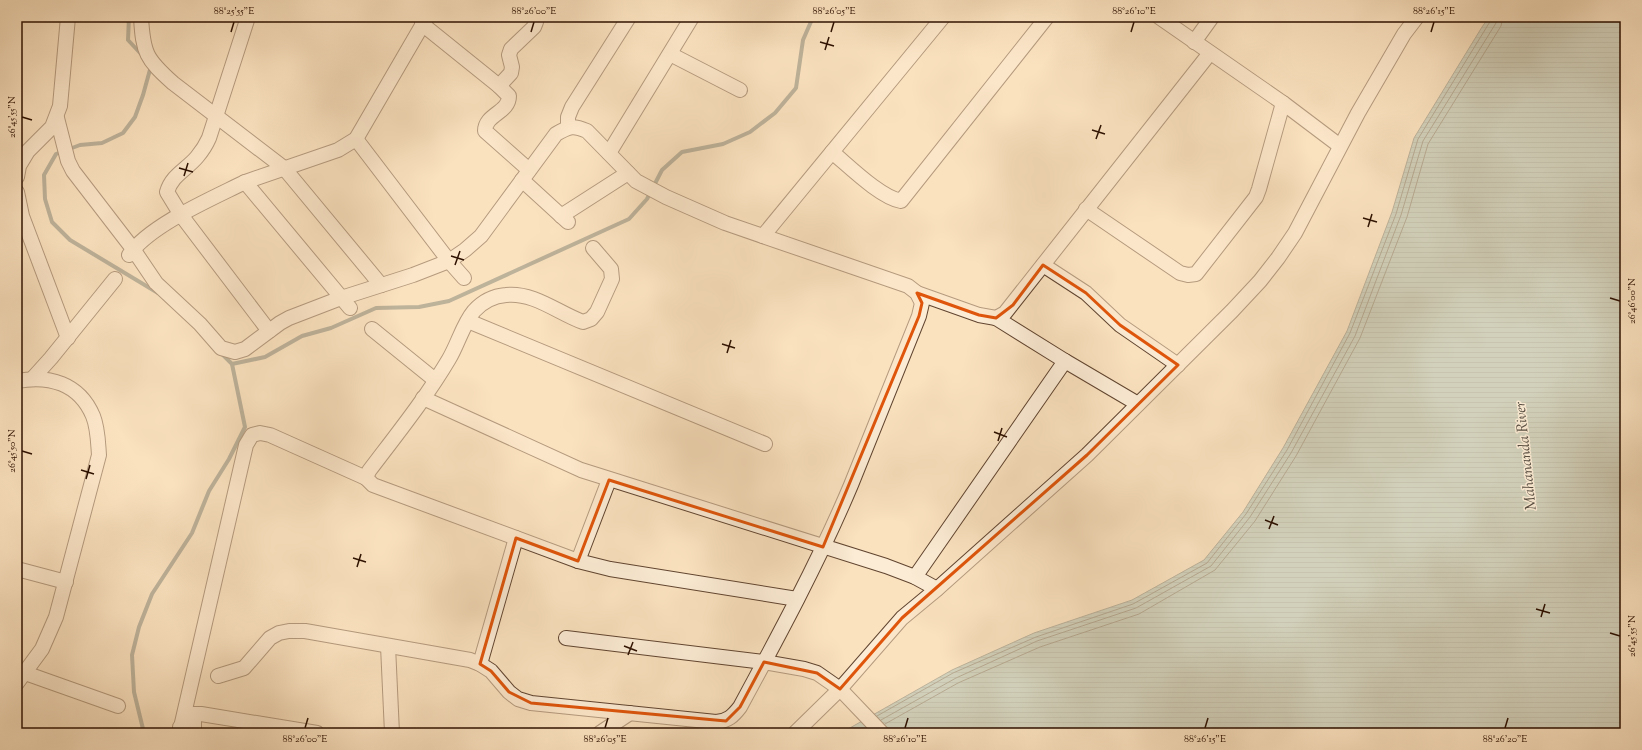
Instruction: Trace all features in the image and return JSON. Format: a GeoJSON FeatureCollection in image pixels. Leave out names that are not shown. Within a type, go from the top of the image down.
{"type":"FeatureCollection","features":[{"type":"Feature","properties":{"kind":"street"},"geometry":{"type":"LineString","coordinates":[[17,177],[20,166],[28,151],[52,127],[57,118],[60,106],[68,17]]}},
{"type":"Feature","properties":{"kind":"street"},"geometry":{"type":"LineString","coordinates":[[141,17],[145,51],[157,69],[216,117],[284,168],[381,285]]}},
{"type":"Feature","properties":{"kind":"street"},"geometry":{"type":"LineString","coordinates":[[248,17],[209,138],[203,150],[196,158],[176,175],[169,184],[167,192],[181,215],[269,331]]}},
{"type":"Feature","properties":{"kind":"street"},"geometry":{"type":"LineString","coordinates":[[499,86],[511,73],[512,67],[509,55],[511,49],[534,27],[536,22],[534,17]]}},
{"type":"Feature","properties":{"kind":"street"},"geometry":{"type":"LineString","coordinates":[[568,127],[568,116],[572,107],[629,17]]}},
{"type":"Feature","properties":{"kind":"street"},"geometry":{"type":"LineString","coordinates":[[609,153],[692,17]]}},
{"type":"Feature","properties":{"kind":"street"},"geometry":{"type":"LineString","coordinates":[[763,236],[943,17]]}},
{"type":"Feature","properties":{"kind":"street"},"geometry":{"type":"LineString","coordinates":[[832,152],[883,194],[894,200],[901,201],[1047,17]]}},
{"type":"Feature","properties":{"kind":"street"},"geometry":{"type":"LineString","coordinates":[[1159,17],[1282,103],[1340,146]]}},
{"type":"Feature","properties":{"kind":"street"},"geometry":{"type":"LineString","coordinates":[[1194,42],[1212,17]]}},
{"type":"Feature","properties":{"kind":"street"},"geometry":{"type":"LineString","coordinates":[[795,733],[840,688],[902,618],[937,589],[1087,455],[1232,311],[1278,258],[1310,206],[1340,146],[1381,73],[1404,34],[1417,17]]}},
{"type":"Feature","properties":{"kind":"street"},"geometry":{"type":"LineString","coordinates":[[131,252],[151,232],[245,182],[338,150],[356,139],[424,21],[509,96],[509,101],[506,106],[489,120],[485,126],[485,131],[565,219],[632,177]]}},
{"type":"Feature","properties":{"kind":"street"},"geometry":{"type":"LineString","coordinates":[[996,318],[1005,313],[1013,305],[1086,208],[1210,53]]}},
{"type":"Feature","properties":{"kind":"street"},"geometry":{"type":"LineString","coordinates":[[670,54],[740,90]]}},
{"type":"Feature","properties":{"kind":"street"},"geometry":{"type":"LineString","coordinates":[[1086,208],[1180,273],[1188,276],[1196,274],[1256,197],[1260,189],[1282,103]]}},
{"type":"Feature","properties":{"kind":"street"},"geometry":{"type":"LineString","coordinates":[[57,118],[68,161],[73,171],[131,252],[156,283],[200,324],[221,348],[235,352],[245,349],[289,318],[346,303],[381,285],[449,261],[481,236],[556,134],[568,127],[577,127],[587,131],[632,177],[666,198],[726,223],[908,286],[917,292],[979,315],[996,318],[1138,404]]}},
{"type":"Feature","properties":{"kind":"street"},"geometry":{"type":"LineString","coordinates":[[356,139],[449,261],[464,278]]}},
{"type":"Feature","properties":{"kind":"street"},"geometry":{"type":"LineString","coordinates":[[245,182],[346,303]]}},
{"type":"Feature","properties":{"kind":"street"},"geometry":{"type":"LineString","coordinates":[[17,192],[22,216],[68,338]]}},
{"type":"Feature","properties":{"kind":"street"},"geometry":{"type":"LineString","coordinates":[[366,478],[369,471],[423,398],[452,354],[468,321],[480,301],[506,295],[518,295],[529,297],[583,322],[591,319],[597,312],[612,279],[611,269],[592,248]]}},
{"type":"Feature","properties":{"kind":"street"},"geometry":{"type":"LineString","coordinates":[[1043,265],[1086,293],[1125,328],[1178,365]]}},
{"type":"Feature","properties":{"kind":"street"},"geometry":{"type":"LineString","coordinates":[[33,378],[68,338],[115,279]]}},
{"type":"Feature","properties":{"kind":"street"},"geometry":{"type":"LineString","coordinates":[[218,676],[244,668],[270,638],[279,633],[305,630],[470,660],[491,671],[509,692],[518,699],[531,703],[716,722],[726,721],[740,707],[764,662],[823,547],[851,485],[919,316],[922,303],[917,292]]}},
{"type":"Feature","properties":{"kind":"street"},"geometry":{"type":"LineString","coordinates":[[468,321],[765,444]]}},
{"type":"Feature","properties":{"kind":"street"},"geometry":{"type":"LineString","coordinates":[[372,329],[435,380]]}},
{"type":"Feature","properties":{"kind":"street"},"geometry":{"type":"LineString","coordinates":[[915,577],[1065,361]]}},
{"type":"Feature","properties":{"kind":"street"},"geometry":{"type":"LineString","coordinates":[[17,381],[33,378],[49,380],[64,384],[80,396],[93,416],[97,434],[99,456],[66,582],[49,636],[42,649],[21,678],[118,706]]}},
{"type":"Feature","properties":{"kind":"street"},"geometry":{"type":"LineString","coordinates":[[423,398],[581,470],[886,566],[915,577],[937,589]]}},
{"type":"Feature","properties":{"kind":"street"},"geometry":{"type":"LineString","coordinates":[[178,730],[246,445],[252,435],[260,432],[270,435],[366,478],[374,485],[578,561],[610,569],[797,599]]}},
{"type":"Feature","properties":{"kind":"street"},"geometry":{"type":"LineString","coordinates":[[578,561],[609,480]]}},
{"type":"Feature","properties":{"kind":"street"},"geometry":{"type":"LineString","coordinates":[[480,664],[516,538]]}},
{"type":"Feature","properties":{"kind":"street"},"geometry":{"type":"LineString","coordinates":[[17,568],[66,582]]}},
{"type":"Feature","properties":{"kind":"street"},"geometry":{"type":"LineString","coordinates":[[566,638],[764,662],[804,669],[817,673],[840,688],[882,733]]}},
{"type":"Feature","properties":{"kind":"street"},"geometry":{"type":"LineString","coordinates":[[388,646],[392,733]]}},
{"type":"Feature","properties":{"kind":"street"},"geometry":{"type":"LineString","coordinates":[[600,733],[630,713]]}},
{"type":"Feature","properties":{"kind":"street"},"geometry":{"type":"LineString","coordinates":[[178,730],[194,714]]}},
{"type":"Feature","properties":{"kind":"street"},"geometry":{"type":"LineString","coordinates":[[194,714],[258,728],[316,733]]}},
{"type":"Feature","properties":{"kind":"street"},"geometry":{"type":"LineString","coordinates":[[194,714],[194,733]]}},
{"type":"Feature","properties":{"kind":"street"},"geometry":{"type":"LineString","coordinates":[[726,733],[733,715]]}},
{"type":"Feature","properties":{"kind":"highlighted area"},"geometry":{"type":"Polygon","coordinates":[[[1043,265],[1086,293],[1120,325],[1178,365],[1087,455],[902,618],[840,689],[817,673],[764,662],[740,707],[726,721],[531,703],[509,692],[491,671],[480,664],[516,538],[578,561],[609,480],[823,547],[919,316],[922,303],[917,293],[979,315],[996,318],[1013,305],[1043,265]]]}},
{"type":"Feature","properties":{"kind":"water","name":"Mahananda River"},"geometry":{"type":"Polygon","coordinates":[[[1489,17],[1625,17],[1625,733],[841,733],[952,670],[1034,633],[1132,600],[1204,560],[1243,512],[1283,448],[1347,331],[1392,212],[1414,138],[1489,17]]]}},
{"type":"Feature","properties":{"kind":"waterway"},"geometry":{"type":"LineString","coordinates":[[129,17],[128,40],[142,55]]}},
{"type":"Feature","properties":{"kind":"waterway"},"geometry":{"type":"LineString","coordinates":[[232,364],[265,357],[302,336],[331,328],[376,308],[419,307],[449,301],[629,219],[647,199],[662,170],[682,152],[723,144],[750,132],[775,113],[796,88],[803,40],[813,17]]}},
{"type":"Feature","properties":{"kind":"waterway"},"geometry":{"type":"LineString","coordinates":[[151,66],[135,117],[123,133],[102,143],[80,145],[56,154],[44,175],[45,199],[52,222],[70,240],[158,293]]}},
{"type":"Feature","properties":{"kind":"waterway"},"geometry":{"type":"LineString","coordinates":[[144,733],[134,692],[132,655],[139,627],[152,594],[192,533],[209,491],[229,459],[245,427],[232,364],[222,354]]}}]}
